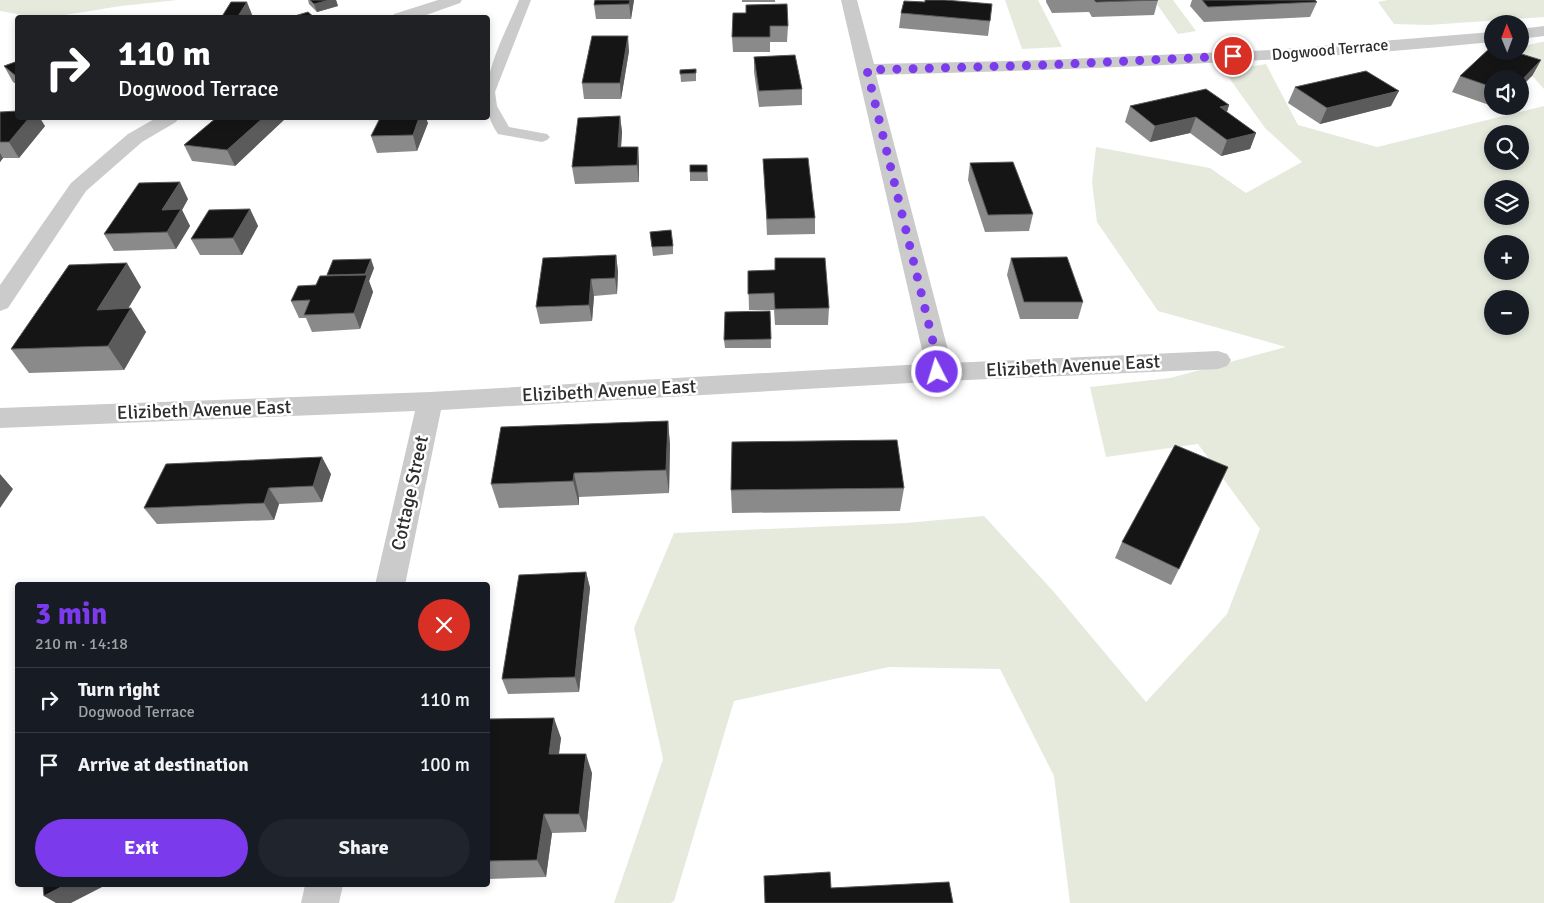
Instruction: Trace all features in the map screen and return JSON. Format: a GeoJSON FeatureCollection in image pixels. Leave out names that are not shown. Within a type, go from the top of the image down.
{"type":"FeatureCollection","features":[{"type":"Feature","properties":{"kind":"street"},"geometry":{"type":"LineString","coordinates":[[409,15],[454,0]]}},
{"type":"Feature","properties":{"kind":"street"},"geometry":{"type":"LineString","coordinates":[[849,0],[936,354],[937,372]]}},
{"type":"Feature","properties":{"kind":"street"},"geometry":{"type":"LineString","coordinates":[[1529,33],[1544,31]]}},
{"type":"Feature","properties":{"kind":"street","name":"Dogwood Terrace"},"geometry":{"type":"LineString","coordinates":[[867,70],[1045,65],[1271,55],[1484,38]]}},
{"type":"Feature","properties":{"kind":"street"},"geometry":{"type":"LineString","coordinates":[[0,303],[78,187],[135,138],[166,120]]}},
{"type":"Feature","properties":{"kind":"street","name":"Elizibeth Avenue East"},"geometry":{"type":"LineString","coordinates":[[0,418],[430,401],[937,372],[1218,360]]}},
{"type":"Feature","properties":{"kind":"street","name":"Cottage Street"},"geometry":{"type":"LineString","coordinates":[[391,582],[430,401]]}},
{"type":"Feature","properties":{"kind":"street"},"geometry":{"type":"LineString","coordinates":[[320,903],[324,887]]}},
{"type":"Feature","properties":{"kind":"lane"},"geometry":{"type":"LineString","coordinates":[[490,88],[498,72],[525,0]]}},
{"type":"Feature","properties":{"kind":"lane"},"geometry":{"type":"LineString","coordinates":[[490,106],[503,131],[542,137]]}},
{"type":"Feature","properties":{"kind":"shaded area"},"geometry":{"type":"Polygon","coordinates":[[[0,0],[178,0],[121,6],[65,15],[23,15],[0,11],[0,0]]]}},
{"type":"Feature","properties":{"kind":"shaded area"},"geometry":{"type":"Polygon","coordinates":[[[1005,0],[1038,0],[1062,47],[1022,49],[1005,0]]]}},
{"type":"Feature","properties":{"kind":"shaded area"},"geometry":{"type":"Polygon","coordinates":[[[1154,0],[1173,0],[1196,31],[1178,34],[1154,0]]]}},
{"type":"Feature","properties":{"kind":"shaded area"},"geometry":{"type":"Polygon","coordinates":[[[1388,0],[1544,0],[1544,17],[1529,18],[1529,15],[1484,15],[1484,21],[1429,25],[1394,24],[1378,2],[1388,0]]]}},
{"type":"Feature","properties":{"kind":"shaded area"},"geometry":{"type":"Polygon","coordinates":[[[1544,42],[1544,89],[1518,60],[1529,60],[1529,45],[1544,42]]]}},
{"type":"Feature","properties":{"kind":"shaded area"},"geometry":{"type":"Polygon","coordinates":[[[1266,64],[1298,125],[1377,147],[1507,115],[1529,115],[1529,110],[1544,106],[1544,903],[1070,903],[1054,776],[1000,669],[889,667],[734,701],[674,901],[671,903],[614,903],[663,759],[634,628],[674,533],[906,523],[984,516],[1054,592],[1146,702],[1227,614],[1260,529],[1198,444],[1106,457],[1090,387],[1170,378],[1286,347],[1158,311],[1097,222],[1092,182],[1096,147],[1210,168],[1246,193],[1302,162],[1265,128],[1224,71],[1266,64]]]}},
{"type":"Feature","properties":{"kind":"building"},"geometry":{"type":"Polygon","coordinates":[[[310,0],[330,0],[314,4],[310,0]]]}},
{"type":"Feature","properties":{"kind":"building"},"geometry":{"type":"Polygon","coordinates":[[[595,0],[630,0],[629,4],[594,5],[595,0]]]}},
{"type":"Feature","properties":{"kind":"building"},"geometry":{"type":"Polygon","coordinates":[[[925,0],[992,4],[990,21],[901,13],[904,1],[925,2],[925,0]]]}},
{"type":"Feature","properties":{"kind":"building"},"geometry":{"type":"Polygon","coordinates":[[[1094,0],[1158,0],[1096,2],[1094,0]]]}},
{"type":"Feature","properties":{"kind":"building"},"geometry":{"type":"Polygon","coordinates":[[[1202,0],[1315,0],[1317,2],[1208,7],[1202,0]]]}},
{"type":"Feature","properties":{"kind":"building"},"geometry":{"type":"Polygon","coordinates":[[[231,2],[247,2],[239,15],[223,15],[231,2]]]}},
{"type":"Feature","properties":{"kind":"building"},"geometry":{"type":"Polygon","coordinates":[[[787,4],[788,26],[770,26],[770,37],[732,37],[733,13],[746,13],[746,5],[787,4]]]}},
{"type":"Feature","properties":{"kind":"building"},"geometry":{"type":"Polygon","coordinates":[[[308,12],[312,15],[298,15],[308,12]]]}},
{"type":"Feature","properties":{"kind":"building"},"geometry":{"type":"Polygon","coordinates":[[[592,36],[628,36],[620,83],[582,83],[592,36]]]}},
{"type":"Feature","properties":{"kind":"building"},"geometry":{"type":"Polygon","coordinates":[[[1484,54],[1484,60],[1529,60],[1529,56],[1541,60],[1529,73],[1529,70],[1484,70],[1484,84],[1460,76],[1484,54]]]}},
{"type":"Feature","properties":{"kind":"building"},"geometry":{"type":"Polygon","coordinates":[[[795,55],[802,89],[759,91],[754,57],[795,55]]]}},
{"type":"Feature","properties":{"kind":"building"},"geometry":{"type":"Polygon","coordinates":[[[15,62],[15,75],[4,66],[15,62]]]}},
{"type":"Feature","properties":{"kind":"building"},"geometry":{"type":"Polygon","coordinates":[[[696,69],[696,73],[680,74],[680,70],[696,69]]]}},
{"type":"Feature","properties":{"kind":"building"},"geometry":{"type":"Polygon","coordinates":[[[1366,71],[1399,91],[1327,108],[1295,87],[1366,71]]]}},
{"type":"Feature","properties":{"kind":"building"},"geometry":{"type":"Polygon","coordinates":[[[1206,89],[1229,105],[1220,107],[1256,133],[1227,140],[1196,117],[1155,126],[1130,106],[1206,89]]]}},
{"type":"Feature","properties":{"kind":"building"},"geometry":{"type":"Polygon","coordinates":[[[15,111],[15,120],[27,120],[9,142],[0,142],[0,112],[15,111]]]}},
{"type":"Feature","properties":{"kind":"building"},"geometry":{"type":"Polygon","coordinates":[[[620,116],[618,147],[638,147],[637,165],[572,167],[578,118],[620,116]]]}},
{"type":"Feature","properties":{"kind":"building"},"geometry":{"type":"Polygon","coordinates":[[[214,120],[261,120],[227,150],[184,145],[214,120]]]}},
{"type":"Feature","properties":{"kind":"building"},"geometry":{"type":"Polygon","coordinates":[[[379,120],[418,120],[413,135],[371,136],[379,120]]]}},
{"type":"Feature","properties":{"kind":"building"},"geometry":{"type":"Polygon","coordinates":[[[808,158],[815,218],[767,219],[763,159],[808,158]]]}},
{"type":"Feature","properties":{"kind":"building"},"geometry":{"type":"Polygon","coordinates":[[[1013,162],[1033,214],[988,215],[970,163],[1013,162]]]}},
{"type":"Feature","properties":{"kind":"building"},"geometry":{"type":"Polygon","coordinates":[[[690,165],[707,165],[707,172],[690,172],[690,165]]]}},
{"type":"Feature","properties":{"kind":"building"},"geometry":{"type":"Polygon","coordinates":[[[180,182],[162,210],[181,209],[167,232],[104,234],[139,183],[180,182]]]}},
{"type":"Feature","properties":{"kind":"building"},"geometry":{"type":"Polygon","coordinates":[[[250,209],[233,238],[191,239],[209,210],[250,209]]]}},
{"type":"Feature","properties":{"kind":"building"},"geometry":{"type":"Polygon","coordinates":[[[671,230],[673,246],[652,247],[650,232],[671,230]]]}},
{"type":"Feature","properties":{"kind":"building"},"geometry":{"type":"Polygon","coordinates":[[[616,255],[615,278],[591,279],[589,305],[536,307],[543,258],[616,255]]]}},
{"type":"Feature","properties":{"kind":"building"},"geometry":{"type":"Polygon","coordinates":[[[1067,257],[1083,302],[1024,302],[1011,258],[1067,257]]]}},
{"type":"Feature","properties":{"kind":"building"},"geometry":{"type":"Polygon","coordinates":[[[775,258],[825,258],[829,308],[775,309],[774,293],[748,294],[748,271],[775,270],[775,258]]]}},
{"type":"Feature","properties":{"kind":"building"},"geometry":{"type":"Polygon","coordinates":[[[371,259],[365,274],[327,275],[333,260],[371,259]]]}},
{"type":"Feature","properties":{"kind":"building"},"geometry":{"type":"Polygon","coordinates":[[[127,263],[97,310],[131,308],[108,346],[11,349],[69,265],[127,263]]]}},
{"type":"Feature","properties":{"kind":"building"},"geometry":{"type":"Polygon","coordinates":[[[367,275],[354,313],[304,315],[310,300],[291,301],[298,286],[316,285],[320,276],[367,275]]]}},
{"type":"Feature","properties":{"kind":"building"},"geometry":{"type":"Polygon","coordinates":[[[770,311],[771,339],[724,340],[725,312],[770,311]]]}},
{"type":"Feature","properties":{"kind":"building"},"geometry":{"type":"Polygon","coordinates":[[[668,421],[666,470],[574,473],[573,481],[491,484],[501,427],[668,421]]]}},
{"type":"Feature","properties":{"kind":"building"},"geometry":{"type":"Polygon","coordinates":[[[897,440],[904,488],[731,490],[732,442],[897,440]]]}},
{"type":"Feature","properties":{"kind":"building"},"geometry":{"type":"Polygon","coordinates":[[[1175,445],[1228,467],[1179,569],[1122,542],[1175,445]]]}},
{"type":"Feature","properties":{"kind":"building"},"geometry":{"type":"Polygon","coordinates":[[[322,457],[313,486],[269,488],[264,503],[144,508],[166,464],[322,457]]]}},
{"type":"Feature","properties":{"kind":"building"},"geometry":{"type":"Polygon","coordinates":[[[586,572],[575,677],[502,679],[519,575],[586,572]]]}},
{"type":"Feature","properties":{"kind":"building"},"geometry":{"type":"Polygon","coordinates":[[[554,718],[549,754],[586,754],[579,814],[544,814],[537,860],[490,861],[490,719],[554,718]]]}},
{"type":"Feature","properties":{"kind":"building"},"geometry":{"type":"Polygon","coordinates":[[[830,872],[831,888],[949,882],[953,903],[765,903],[764,876],[830,872]]]}},
{"type":"Feature","properties":{"kind":"building"},"geometry":{"type":"Polygon","coordinates":[[[43,887],[61,887],[44,896],[43,887]]]}},
{"type":"Feature","properties":{"kind":"route"},"geometry":{"type":"LineString","coordinates":[[937,372],[936,354],[867,70],[1045,65],[1233,56]]}}]}
